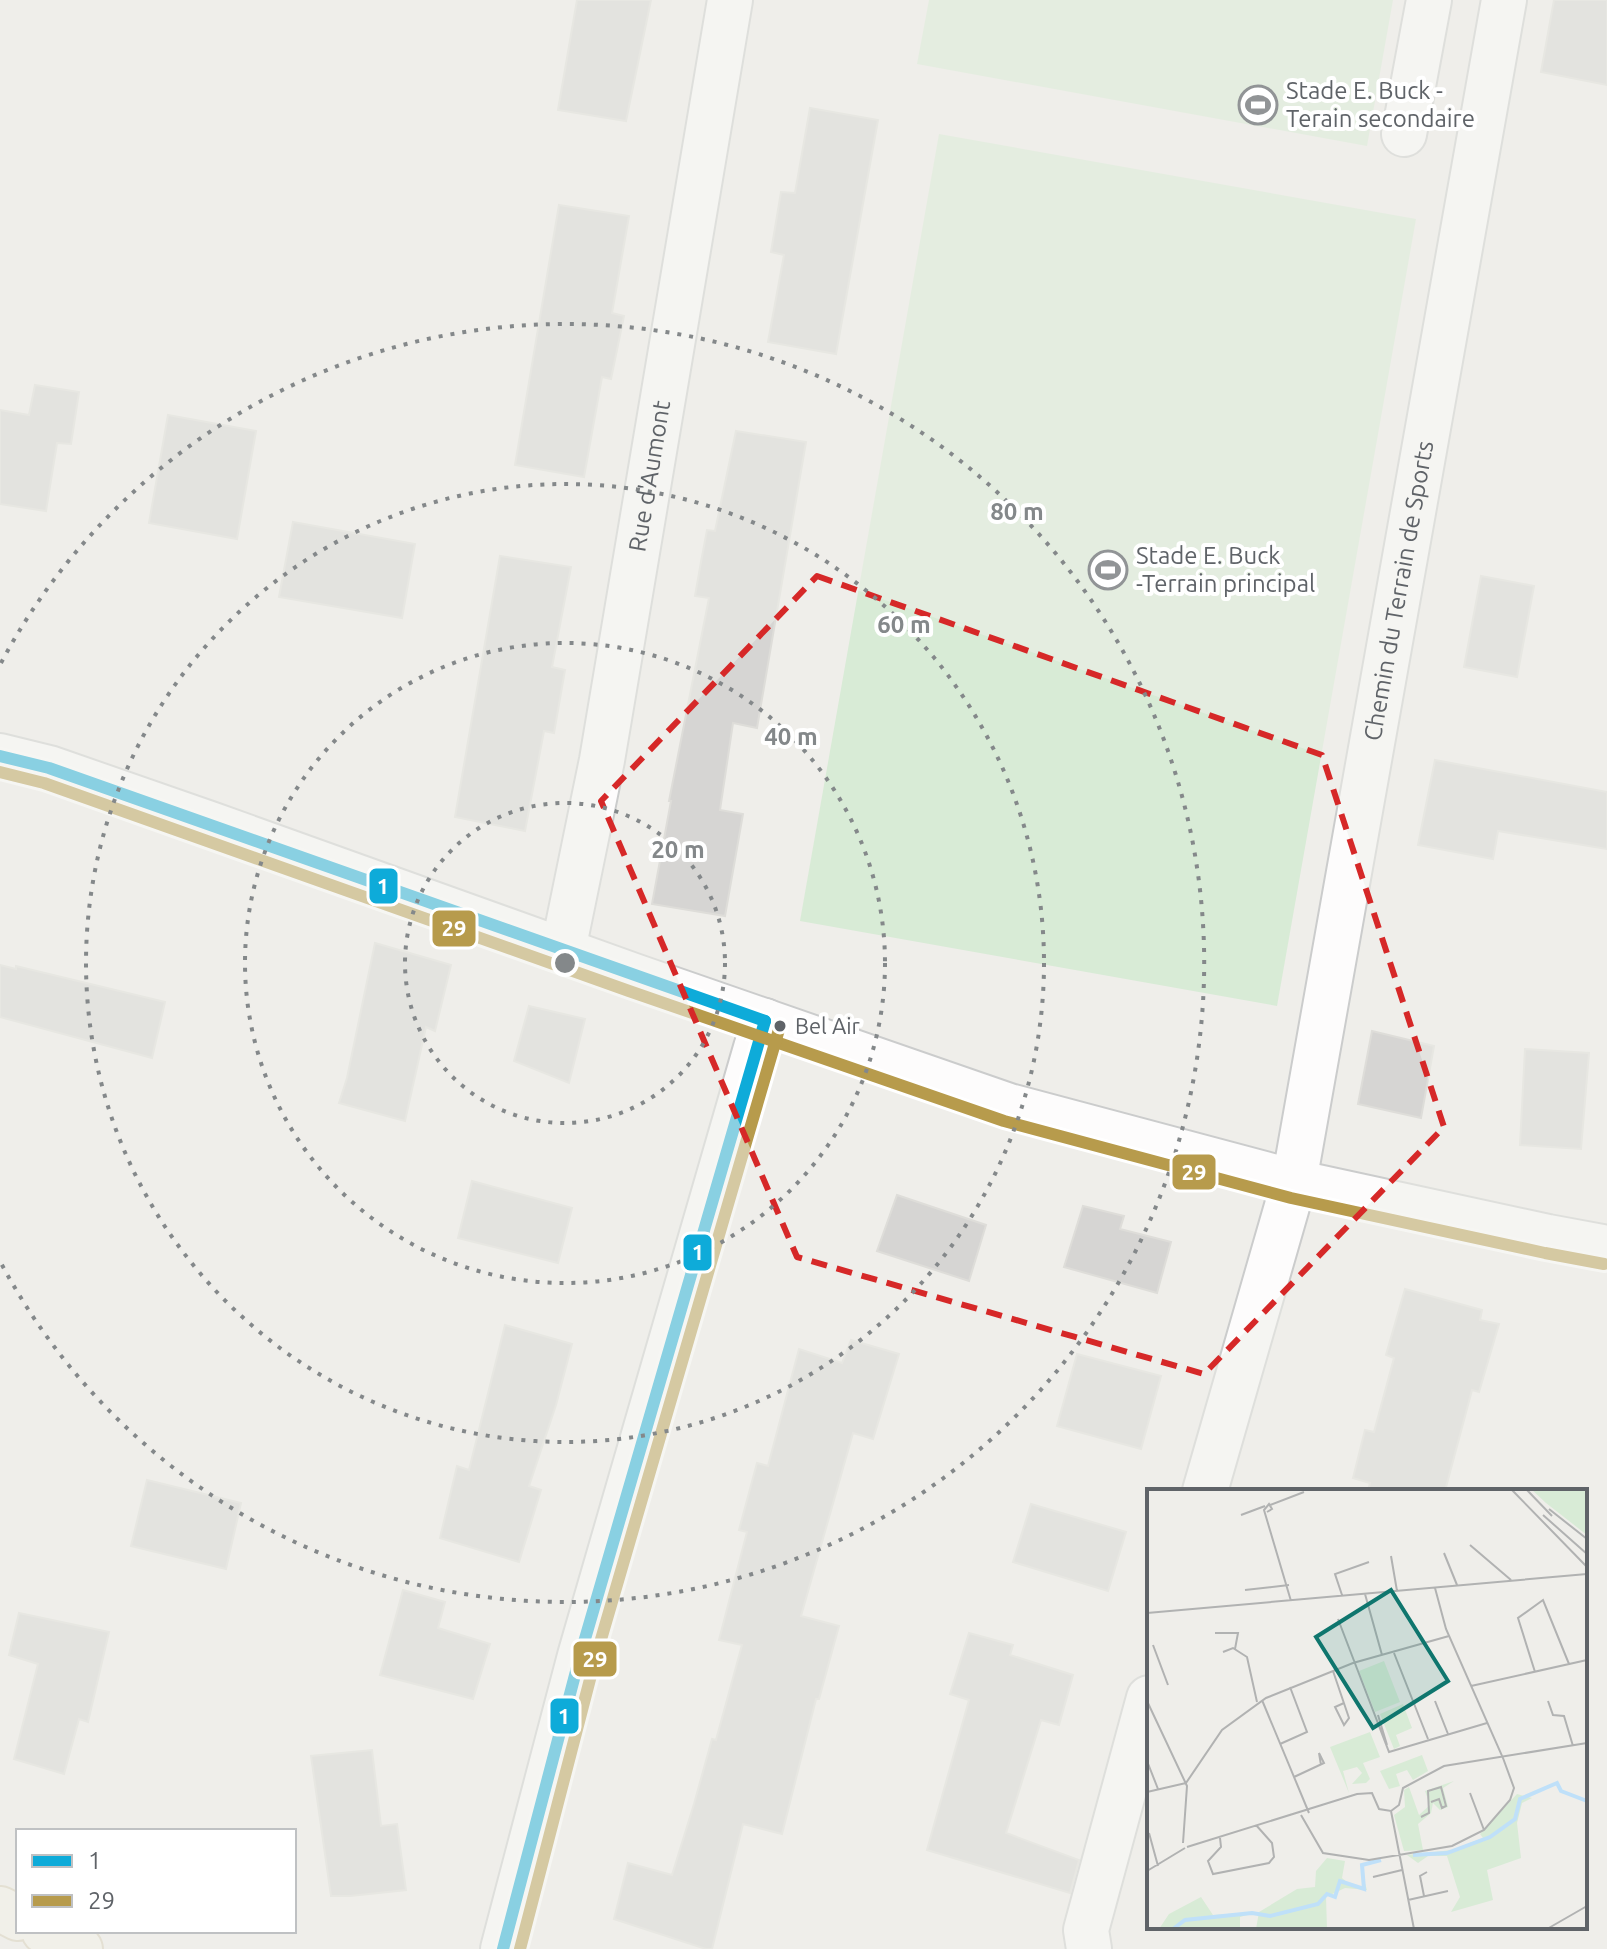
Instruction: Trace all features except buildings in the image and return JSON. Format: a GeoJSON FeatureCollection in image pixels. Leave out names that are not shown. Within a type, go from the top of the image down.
{"type":"FeatureCollection","features":[{"type":"Feature","properties":{"kind":"main road"},"geometry":{"type":"LineString","coordinates":[[48,1933],[80,1949]]}},
{"type":"Feature","properties":{"kind":"street","name":"Rue d'Aumont"},"geometry":{"type":"LineString","coordinates":[[563,950],[602,760],[730,0]]}},
{"type":"Feature","properties":{"kind":"street"},"geometry":{"type":"LineString","coordinates":[[1404,134],[1429,0]]}},
{"type":"Feature","properties":{"kind":"street","name":"Chemin du Terrain de Sports"},"geometry":{"type":"LineString","coordinates":[[1206,1489],[1294,1182],[1504,0]]}},
{"type":"Feature","properties":{"kind":"street"},"geometry":{"type":"LineString","coordinates":[[0,756],[49,768],[1009,1106],[1294,1182],[1607,1248]]}},
{"type":"Feature","properties":{"kind":"street"},"geometry":{"type":"LineString","coordinates":[[503,1949],[580,1656],[765,1021]]}},
{"type":"Feature","properties":{"kind":"street"},"geometry":{"type":"LineString","coordinates":[[1089,1949],[1086,1930],[1147,1705]]}},
{"type":"Feature","properties":{"kind":"highlighted area"},"geometry":{"type":"Polygon","coordinates":[[[817,576],[1322,755],[1444,1127],[1204,1374],[797,1257],[601,801],[817,576]]]}},
{"type":"Feature","properties":{"kind":"green space","name":"Stade E. Buck - Terain secondaire"},"geometry":{"type":"Polygon","coordinates":[[[929,0],[1393,0],[1367,146],[917,64],[929,0]]]}},
{"type":"Feature","properties":{"kind":"green space","name":"Stade E. Buck -Terrain principal"},"geometry":{"type":"Polygon","coordinates":[[[939,134],[1416,219],[1277,1006],[800,921],[939,134]]]}},
{"type":"Feature","properties":{"kind":"transit line","name":"1"},"geometry":{"type":"LineString","coordinates":[[0,756],[49,768],[765,1021]]}},
{"type":"Feature","properties":{"kind":"transit line","name":"29"},"geometry":{"type":"LineString","coordinates":[[0,772],[44,783],[1004,1121],[1291,1198],[1604,1264]]}},
{"type":"Feature","properties":{"kind":"transit line","name":"1"},"geometry":{"type":"LineString","coordinates":[[503,1949],[580,1656],[765,1021]]}},
{"type":"Feature","properties":{"kind":"transit line","name":"29"},"geometry":{"type":"LineString","coordinates":[[520,1949],[595,1660],[780,1026]]}},
{"type":"Feature","properties":{"kind":"place","name":"Stade E. Buck - Terain secondaire"},"geometry":{"type":"Point","coordinates":[1258,105]}},
{"type":"Feature","properties":{"kind":"place","name":"Stade E. Buck -Terrain principal"},"geometry":{"type":"Point","coordinates":[1108,570]}},
{"type":"Feature","properties":{"kind":"place","name":"Bel Air"},"geometry":{"type":"Point","coordinates":[780,1026]}}]}
